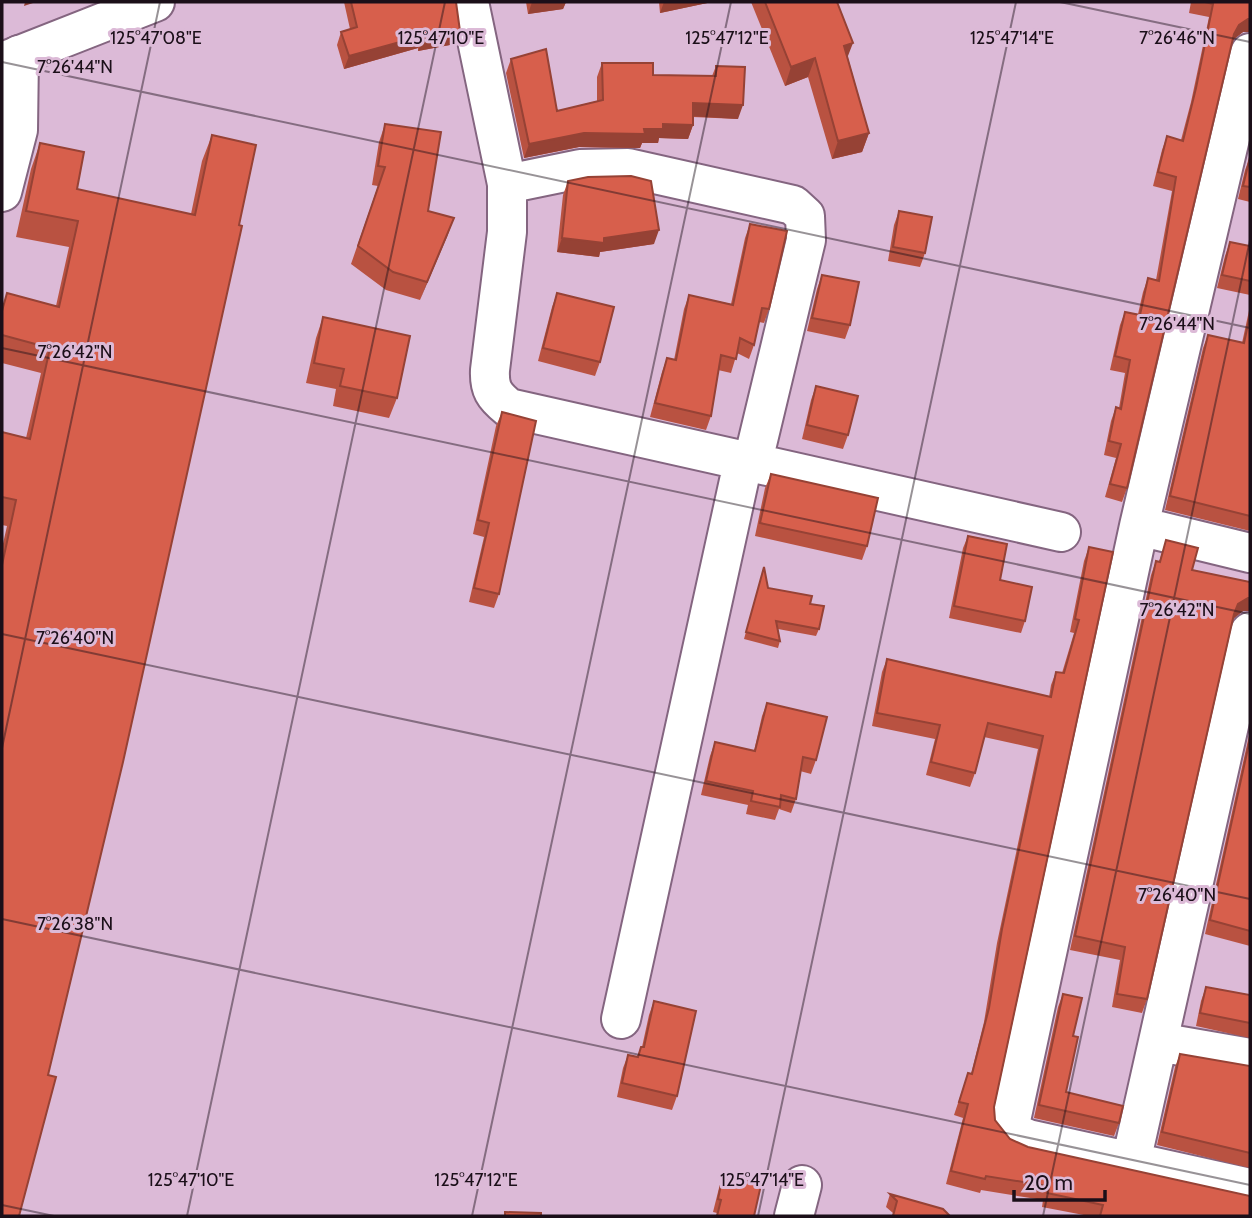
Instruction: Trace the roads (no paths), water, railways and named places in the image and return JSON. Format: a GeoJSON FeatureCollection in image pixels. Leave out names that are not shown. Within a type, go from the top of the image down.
{"type":"FeatureCollection","features":[{"type":"Feature","properties":{"kind":"street"},"geometry":{"type":"LineString","coordinates":[[2,192],[18,130],[10,59],[155,2]]}},
{"type":"Feature","properties":{"kind":"street"},"geometry":{"type":"LineString","coordinates":[[469,2],[507,184],[507,232],[489,385],[496,398],[509,408],[1061,532]]}},
{"type":"Feature","properties":{"kind":"street"},"geometry":{"type":"LineString","coordinates":[[1250,53],[1139,526],[1010,1125],[1014,1133],[1028,1139],[1250,1188]]}},
{"type":"Feature","properties":{"kind":"street"},"geometry":{"type":"LineString","coordinates":[[507,184],[580,169],[628,167],[793,205],[805,216],[806,240],[748,460],[621,1019]]}},
{"type":"Feature","properties":{"kind":"street"},"geometry":{"type":"LineString","coordinates":[[1139,526],[1250,553]]}},
{"type":"Feature","properties":{"kind":"street"},"geometry":{"type":"LineString","coordinates":[[1131,1162],[1250,632]]}},
{"type":"Feature","properties":{"kind":"street"},"geometry":{"type":"LineString","coordinates":[[1158,1042],[1250,1058]]}}]}
